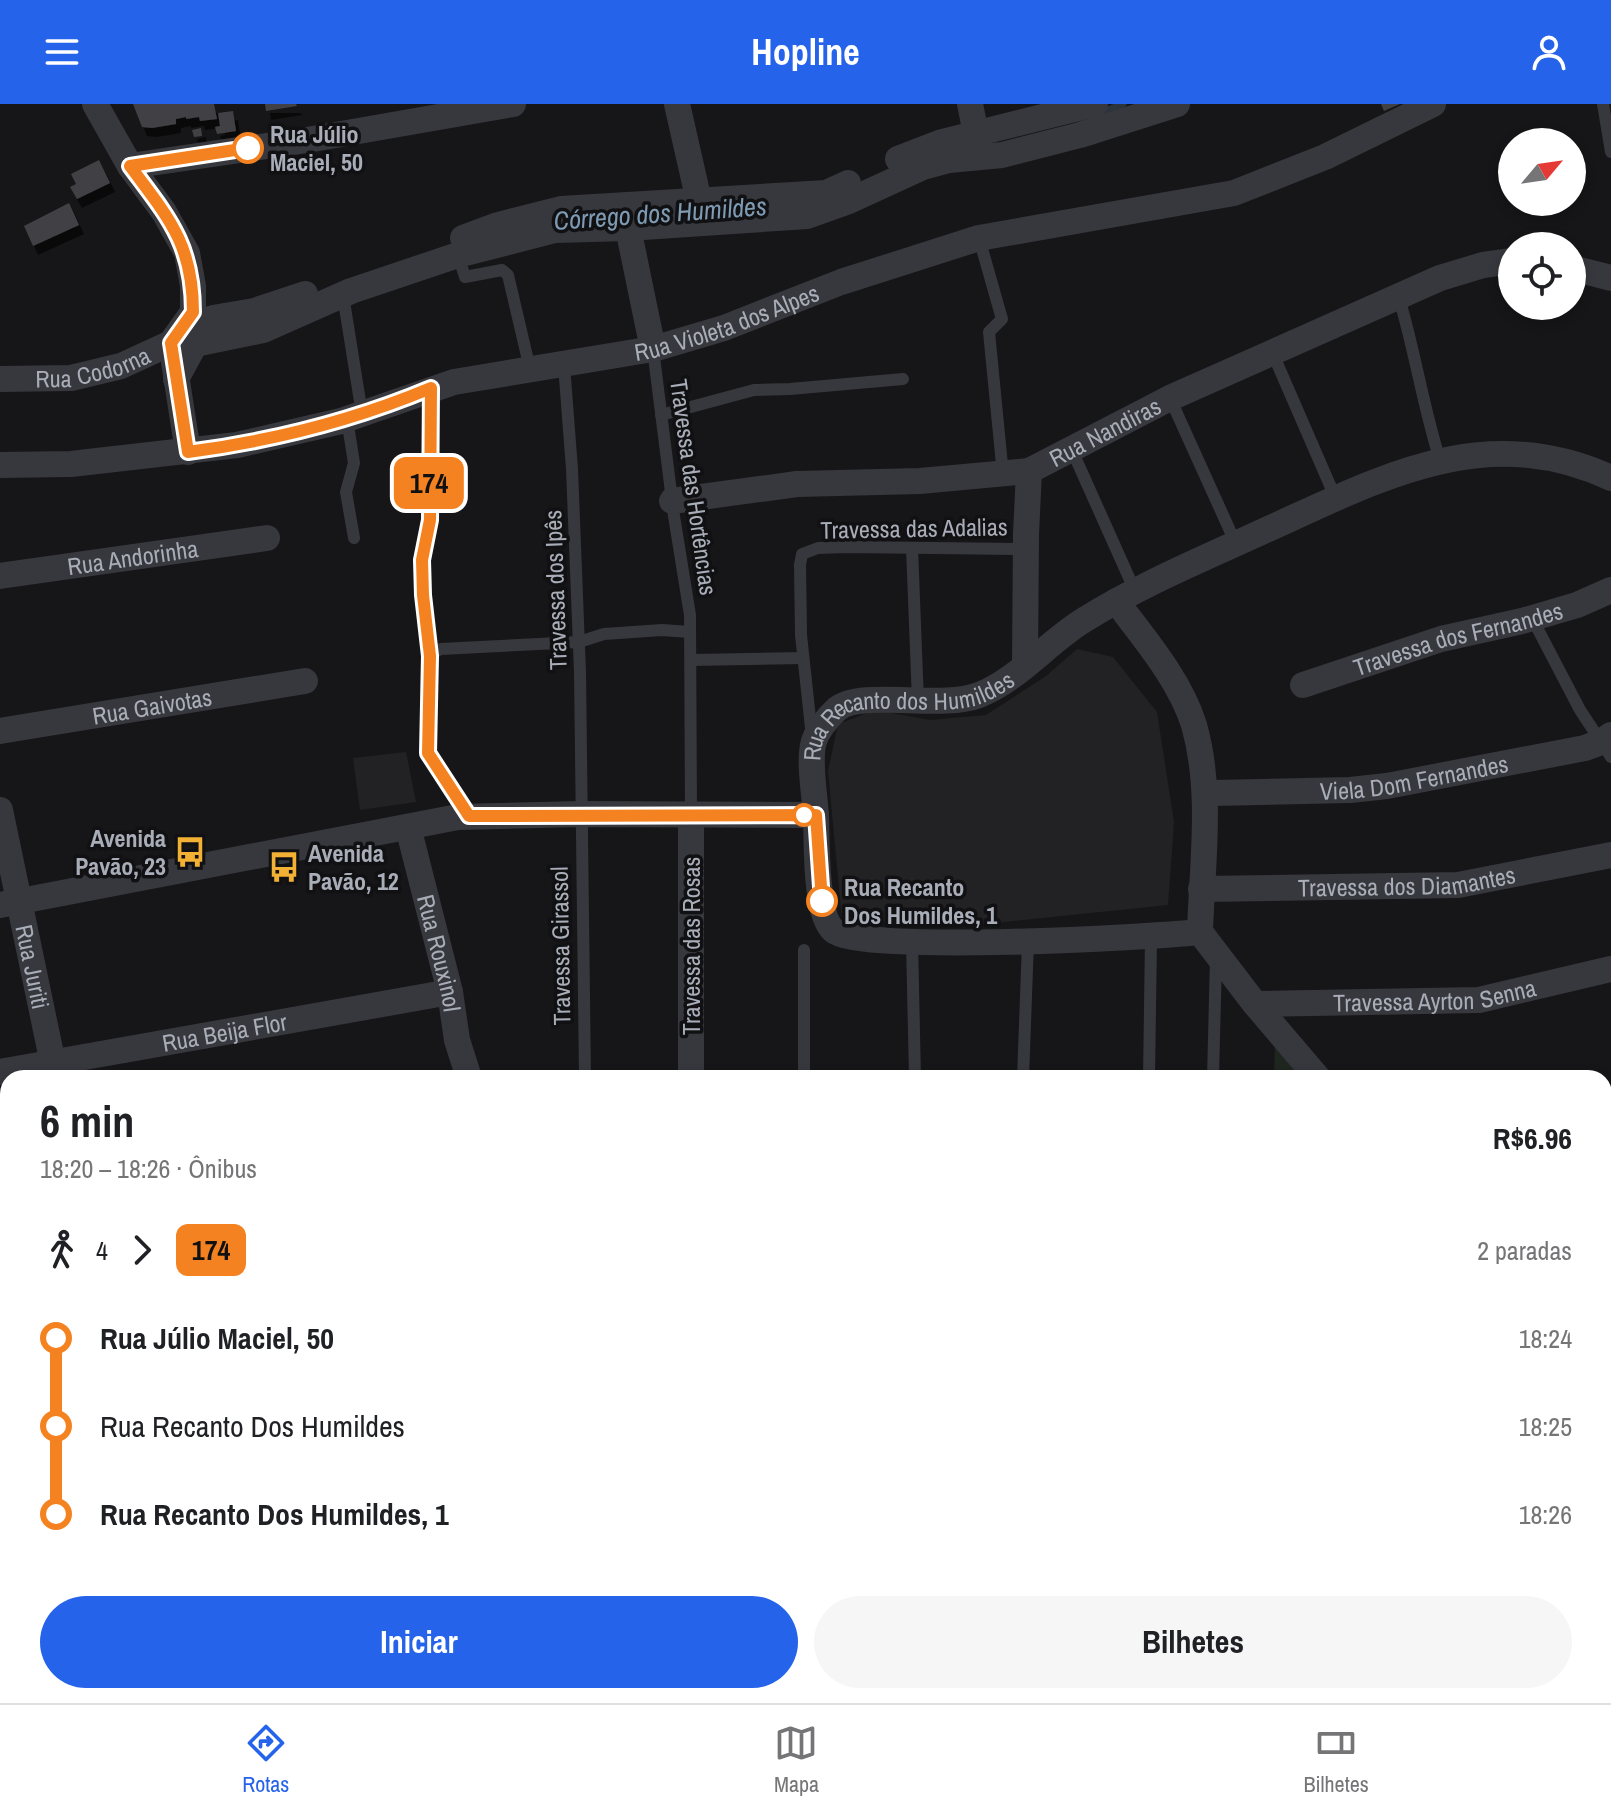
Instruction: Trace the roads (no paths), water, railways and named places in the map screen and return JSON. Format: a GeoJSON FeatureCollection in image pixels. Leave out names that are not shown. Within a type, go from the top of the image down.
{"type":"FeatureCollection","features":[{"type":"Feature","properties":{"kind":"street","name":"Rua Codorna"},"geometry":{"type":"LineString","coordinates":[[0,379],[71,378],[121,366],[174,340],[193,312],[193,286],[187,253],[164,212],[130,166],[95,104]]}},
{"type":"Feature","properties":{"kind":"street"},"geometry":{"type":"LineString","coordinates":[[130,166],[307,140],[513,104]]}},
{"type":"Feature","properties":{"kind":"street"},"geometry":{"type":"LineString","coordinates":[[677,104],[699,201]]}},
{"type":"Feature","properties":{"kind":"street"},"geometry":{"type":"LineString","coordinates":[[970,104],[976,134]]}},
{"type":"Feature","properties":{"kind":"street"},"geometry":{"type":"LineString","coordinates":[[188,452],[176,379],[174,340],[213,326],[258,320],[343,295],[561,209],[807,216],[942,142],[1095,104]]}},
{"type":"Feature","properties":{"kind":"street"},"geometry":{"type":"LineString","coordinates":[[258,320],[467,245],[555,230],[628,228],[699,201],[826,193],[886,174],[949,160],[1002,155],[1080,135],[1177,104]]}},
{"type":"Feature","properties":{"kind":"street","name":"Rua Violeta dos Alpes"},"geometry":{"type":"LineString","coordinates":[[0,465],[71,464],[188,452],[290,435],[354,417],[431,388],[653,349],[724,328],[841,282],[979,238],[1234,193],[1325,157],[1433,104]]}},
{"type":"Feature","properties":{"kind":"street"},"geometry":{"type":"LineString","coordinates":[[628,228],[653,349]]}},
{"type":"Feature","properties":{"kind":"street","name":"Rua Nandiras"},"geometry":{"type":"LineString","coordinates":[[672,501],[797,484],[906,481],[1029,471],[1170,398],[1440,278],[1498,263]]}},
{"type":"Feature","properties":{"kind":"street"},"geometry":{"type":"LineString","coordinates":[[1586,272],[1610,278]]}},
{"type":"Feature","properties":{"kind":"street"},"geometry":{"type":"LineString","coordinates":[[176,379],[195,344],[213,326]]}},
{"type":"Feature","properties":{"kind":"street","name":"Rua Recanto dos Humildes"},"geometry":{"type":"LineString","coordinates":[[1200,932],[1151,938],[1028,942],[912,941],[852,938],[837,934],[825,919],[821,890],[813,743],[828,717],[849,702],[918,702],[974,697],[1002,685],[1060,636],[1126,596],[1401,471],[1440,460],[1533,454],[1571,462],[1611,478]]}},
{"type":"Feature","properties":{"kind":"street"},"geometry":{"type":"LineString","coordinates":[[1025,665],[1029,471]]}},
{"type":"Feature","properties":{"kind":"street","name":"Rua Andorinha"},"geometry":{"type":"LineString","coordinates":[[0,576],[267,538]]}},
{"type":"Feature","properties":{"kind":"street","name":"Travessa dos Fernandes"},"geometry":{"type":"LineString","coordinates":[[1303,685],[1441,639],[1577,605],[1611,590]]}},
{"type":"Feature","properties":{"kind":"street"},"geometry":{"type":"LineString","coordinates":[[1126,596],[1193,723],[1204,794],[1200,932],[1311,1070]]}},
{"type":"Feature","properties":{"kind":"street","name":"Rua Gaivotas"},"geometry":{"type":"LineString","coordinates":[[0,731],[305,681]]}},
{"type":"Feature","properties":{"kind":"street","name":"Viela Dom Fernandes"},"geometry":{"type":"LineString","coordinates":[[1213,793],[1350,790],[1387,786],[1608,745]]}},
{"type":"Feature","properties":{"kind":"street","name":"Rua Juriti"},"geometry":{"type":"LineString","coordinates":[[0,810],[9,904],[54,1070]]}},
{"type":"Feature","properties":{"kind":"street","name":"Travessa das Rosas"},"geometry":{"type":"LineString","coordinates":[[691,814],[691,1070]]}},
{"type":"Feature","properties":{"kind":"street"},"geometry":{"type":"LineString","coordinates":[[9,904],[469,816],[816,815]]}},
{"type":"Feature","properties":{"kind":"street","name":"Rua Rouxinol"},"geometry":{"type":"LineString","coordinates":[[408,827],[466,1070]]}},
{"type":"Feature","properties":{"kind":"street","name":"Travessa dos Diamantes"},"geometry":{"type":"LineString","coordinates":[[1201,889],[1458,885],[1611,855]]}},
{"type":"Feature","properties":{"kind":"street","name":"Travessa Ayrton Senna"},"geometry":{"type":"LineString","coordinates":[[1255,1004],[1479,1000],[1611,969]]}},
{"type":"Feature","properties":{"kind":"street","name":"Rua Beija Flor"},"geometry":{"type":"LineString","coordinates":[[54,1070],[450,992]]}},
{"type":"Feature","properties":{"kind":"lane"},"geometry":{"type":"LineString","coordinates":[[1603,104],[1611,152]]}},
{"type":"Feature","properties":{"kind":"lane"},"geometry":{"type":"LineString","coordinates":[[979,238],[1002,319],[989,332],[1003,475]]}},
{"type":"Feature","properties":{"kind":"lane"},"geometry":{"type":"LineString","coordinates":[[467,245],[465,277],[502,270],[508,275],[530,369]]}},
{"type":"Feature","properties":{"kind":"lane"},"geometry":{"type":"LineString","coordinates":[[1610,278],[1611,272]]}},
{"type":"Feature","properties":{"kind":"lane"},"geometry":{"type":"LineString","coordinates":[[343,295],[354,417],[354,463],[346,492],[354,538]]}},
{"type":"Feature","properties":{"kind":"lane"},"geometry":{"type":"LineString","coordinates":[[1399,298],[1414,351],[1425,414],[1440,460]]}},
{"type":"Feature","properties":{"kind":"lane","name":"Travessa das Hortências"},"geometry":{"type":"LineString","coordinates":[[653,349],[690,632],[691,814]]}},
{"type":"Feature","properties":{"kind":"lane"},"geometry":{"type":"LineString","coordinates":[[1273,354],[1336,499]]}},
{"type":"Feature","properties":{"kind":"lane","name":"Travessa dos Ipês"},"geometry":{"type":"LineString","coordinates":[[564,365],[570,430],[579,642],[580,814]]}},
{"type":"Feature","properties":{"kind":"lane"},"geometry":{"type":"LineString","coordinates":[[661,415],[754,390],[903,379]]}},
{"type":"Feature","properties":{"kind":"lane"},"geometry":{"type":"LineString","coordinates":[[431,388],[430,520],[422,560],[423,595],[436,653],[428,753],[469,816]]}},
{"type":"Feature","properties":{"kind":"lane"},"geometry":{"type":"LineString","coordinates":[[1170,398],[1236,544]]}},
{"type":"Feature","properties":{"kind":"lane"},"geometry":{"type":"LineString","coordinates":[[1071,448],[1126,596]]}},
{"type":"Feature","properties":{"kind":"lane","name":"Travessa das Adalias"},"geometry":{"type":"LineString","coordinates":[[813,743],[803,658],[802,554],[833,547],[1026,549]]}},
{"type":"Feature","properties":{"kind":"lane"},"geometry":{"type":"LineString","coordinates":[[912,548],[918,702]]}},
{"type":"Feature","properties":{"kind":"lane"},"geometry":{"type":"LineString","coordinates":[[1532,618],[1575,700],[1608,745]]}},
{"type":"Feature","properties":{"kind":"lane","name":"Travessa das Hortências"},"geometry":{"type":"LineString","coordinates":[[436,653],[579,642],[604,634],[662,630],[690,632]]}},
{"type":"Feature","properties":{"kind":"lane"},"geometry":{"type":"LineString","coordinates":[[691,660],[803,658]]}},
{"type":"Feature","properties":{"kind":"lane","name":"Travessa Girassol"},"geometry":{"type":"LineString","coordinates":[[580,814],[585,1070]]}},
{"type":"Feature","properties":{"kind":"lane"},"geometry":{"type":"LineString","coordinates":[[1149,1070],[1151,938]]}},
{"type":"Feature","properties":{"kind":"lane"},"geometry":{"type":"LineString","coordinates":[[912,941],[915,1070]]}},
{"type":"Feature","properties":{"kind":"lane"},"geometry":{"type":"LineString","coordinates":[[1023,1070],[1028,942]]}},
{"type":"Feature","properties":{"kind":"lane"},"geometry":{"type":"LineString","coordinates":[[804,950],[804,1070]]}},
{"type":"Feature","properties":{"kind":"lane"},"geometry":{"type":"LineString","coordinates":[[1213,1070],[1217,955]]}},
{"type":"Feature","properties":{"kind":"waterway","name":"Córrego dos Humildes"},"geometry":{"type":"LineString","coordinates":[[1098,114],[1123,104]]}},
{"type":"Feature","properties":{"kind":"place","name":"Rua Júlio Maciel, 50"},"geometry":{"type":"Point","coordinates":[248,148]}},
{"type":"Feature","properties":{"kind":"place","name":"Avenida Pavão, 23"},"geometry":{"type":"Point","coordinates":[190,852]}},
{"type":"Feature","properties":{"kind":"place","name":"Avenida Pavão, 12"},"geometry":{"type":"Point","coordinates":[284,867]}},
{"type":"Feature","properties":{"kind":"place","name":"Rua Recanto Dos Humildes, 1"},"geometry":{"type":"Point","coordinates":[822,901]}}]}
